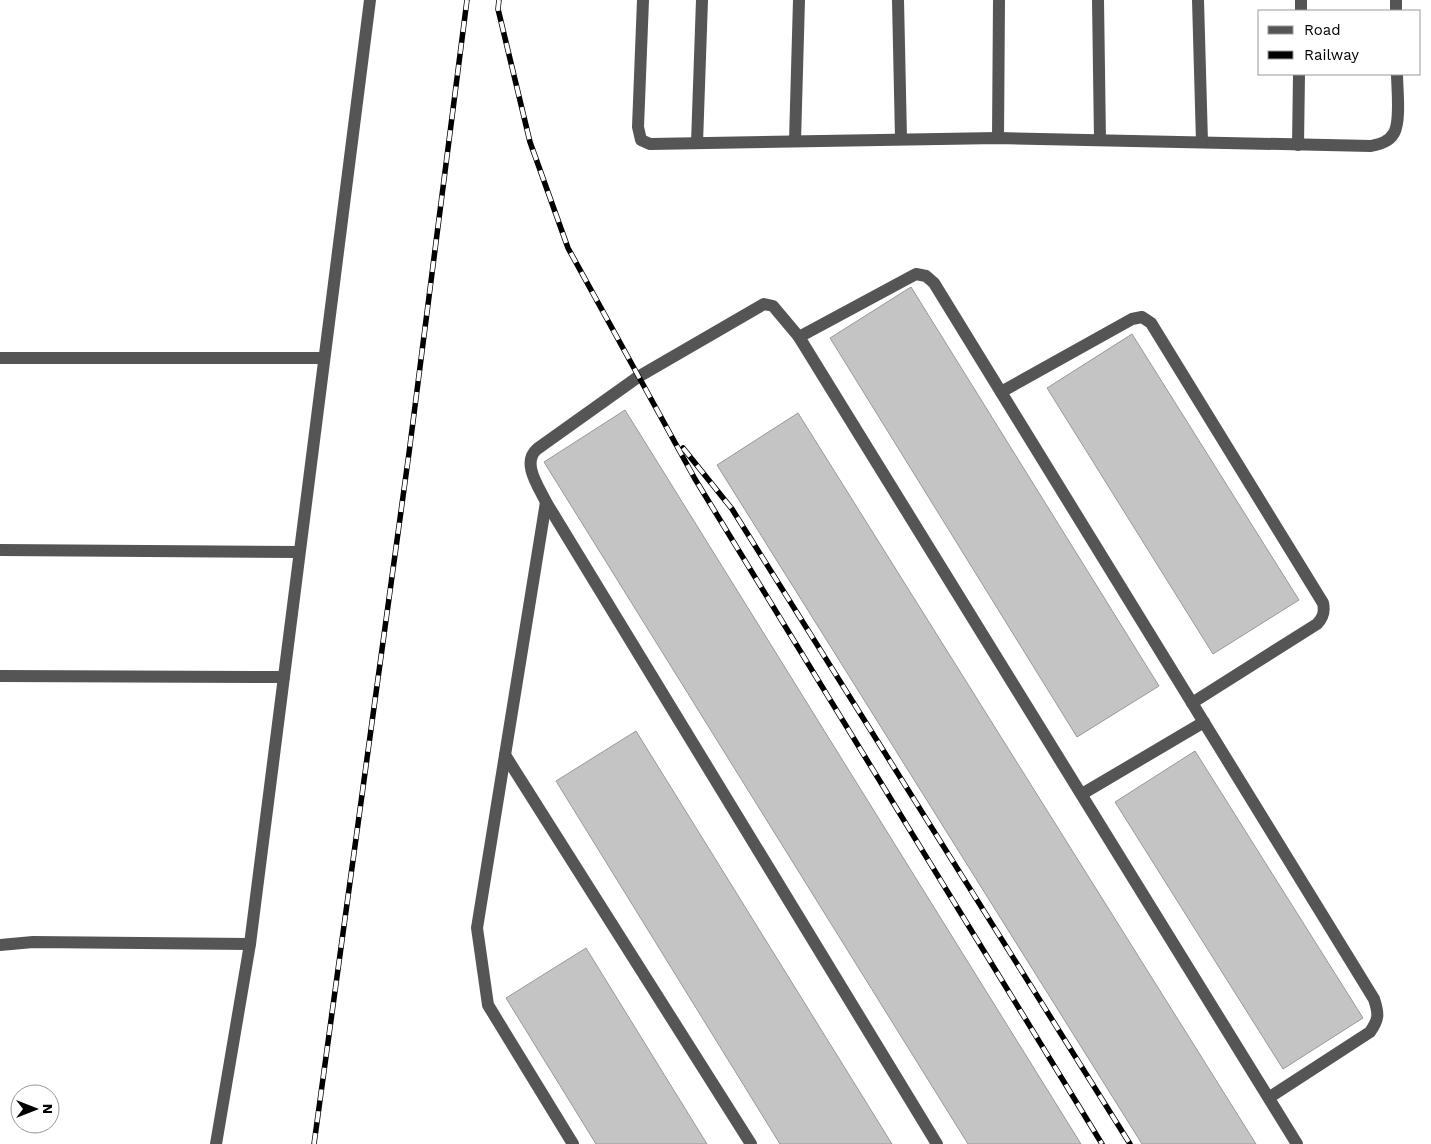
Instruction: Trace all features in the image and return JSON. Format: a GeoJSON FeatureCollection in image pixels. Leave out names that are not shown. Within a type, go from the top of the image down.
{"type":"FeatureCollection","features":[{"type":"Feature","properties":{"kind":"street"},"geometry":{"type":"LineString","coordinates":[[216,1144],[250,944],[370,0]]}},
{"type":"Feature","properties":{"kind":"street"},"geometry":{"type":"LineString","coordinates":[[643,0],[639,135],[641,140],[650,144],[901,138],[998,138],[1363,146],[1384,143],[1391,138],[1396,129],[1397,75]]}},
{"type":"Feature","properties":{"kind":"street"},"geometry":{"type":"LineString","coordinates":[[697,143],[702,0]]}},
{"type":"Feature","properties":{"kind":"street"},"geometry":{"type":"LineString","coordinates":[[795,141],[799,0]]}},
{"type":"Feature","properties":{"kind":"street"},"geometry":{"type":"LineString","coordinates":[[898,0],[901,138]]}},
{"type":"Feature","properties":{"kind":"street"},"geometry":{"type":"LineString","coordinates":[[998,138],[999,0]]}},
{"type":"Feature","properties":{"kind":"street"},"geometry":{"type":"LineString","coordinates":[[1098,0],[1100,140]]}},
{"type":"Feature","properties":{"kind":"street"},"geometry":{"type":"LineString","coordinates":[[1198,0],[1202,142]]}},
{"type":"Feature","properties":{"kind":"street"},"geometry":{"type":"LineString","coordinates":[[1298,145],[1299,75]]}},
{"type":"Feature","properties":{"kind":"street"},"geometry":{"type":"LineString","coordinates":[[799,337],[913,276],[921,274],[934,283],[1374,1000],[1378,1012],[1378,1021],[1370,1032],[1270,1097]]}},
{"type":"Feature","properties":{"kind":"street"},"geometry":{"type":"LineString","coordinates":[[937,1144],[546,502],[531,468],[533,452],[638,378],[764,304],[774,306],[799,337],[1270,1097],[1297,1144]]}},
{"type":"Feature","properties":{"kind":"street"},"geometry":{"type":"LineString","coordinates":[[1001,392],[1136,317],[1146,319],[1151,323],[1162,340],[1318,595],[1324,610],[1322,618],[1317,624],[1192,703]]}},
{"type":"Feature","properties":{"kind":"street"},"geometry":{"type":"LineString","coordinates":[[0,358],[324,358]]}},
{"type":"Feature","properties":{"kind":"street"},"geometry":{"type":"LineString","coordinates":[[546,502],[477,928],[488,1004],[573,1144]]}},
{"type":"Feature","properties":{"kind":"street"},"geometry":{"type":"LineString","coordinates":[[0,550],[299,552]]}},
{"type":"Feature","properties":{"kind":"street"},"geometry":{"type":"LineString","coordinates":[[0,676],[284,677]]}},
{"type":"Feature","properties":{"kind":"street"},"geometry":{"type":"LineString","coordinates":[[1082,794],[1204,722]]}},
{"type":"Feature","properties":{"kind":"street"},"geometry":{"type":"LineString","coordinates":[[505,755],[751,1144]]}},
{"type":"Feature","properties":{"kind":"street"},"geometry":{"type":"LineString","coordinates":[[0,945],[33,942],[250,944]]}},
{"type":"Feature","properties":{"kind":"building"},"geometry":{"type":"Polygon","coordinates":[[[911,287],[1159,686],[1077,737],[830,338],[911,287]]]}},
{"type":"Feature","properties":{"kind":"building"},"geometry":{"type":"Polygon","coordinates":[[[1132,334],[1299,600],[1213,654],[1047,388],[1132,334]]]}},
{"type":"Feature","properties":{"kind":"building"},"geometry":{"type":"Polygon","coordinates":[[[625,410],[1081,1144],[968,1144],[544,462],[625,410]]]}},
{"type":"Feature","properties":{"kind":"building"},"geometry":{"type":"Polygon","coordinates":[[[798,413],[1256,1144],[1142,1144],[717,465],[798,413]]]}},
{"type":"Feature","properties":{"kind":"building"},"geometry":{"type":"Polygon","coordinates":[[[636,731],[892,1144],[780,1144],[556,781],[636,731]]]}},
{"type":"Feature","properties":{"kind":"building"},"geometry":{"type":"Polygon","coordinates":[[[1195,751],[1363,1018],[1283,1069],[1115,802],[1195,751]]]}},
{"type":"Feature","properties":{"kind":"building"},"geometry":{"type":"Polygon","coordinates":[[[586,948],[707,1144],[596,1144],[506,998],[586,948]]]}},
{"type":"Feature","properties":{"kind":"railway"},"geometry":{"type":"LineString","coordinates":[[314,1144],[409,453],[467,0]]}},
{"type":"Feature","properties":{"kind":"railway"},"geometry":{"type":"LineString","coordinates":[[499,0],[498,9],[530,142],[568,248],[695,479],[1102,1144]]}},
{"type":"Feature","properties":{"kind":"railway"},"geometry":{"type":"LineString","coordinates":[[683,448],[732,509],[1130,1144]]}}]}
